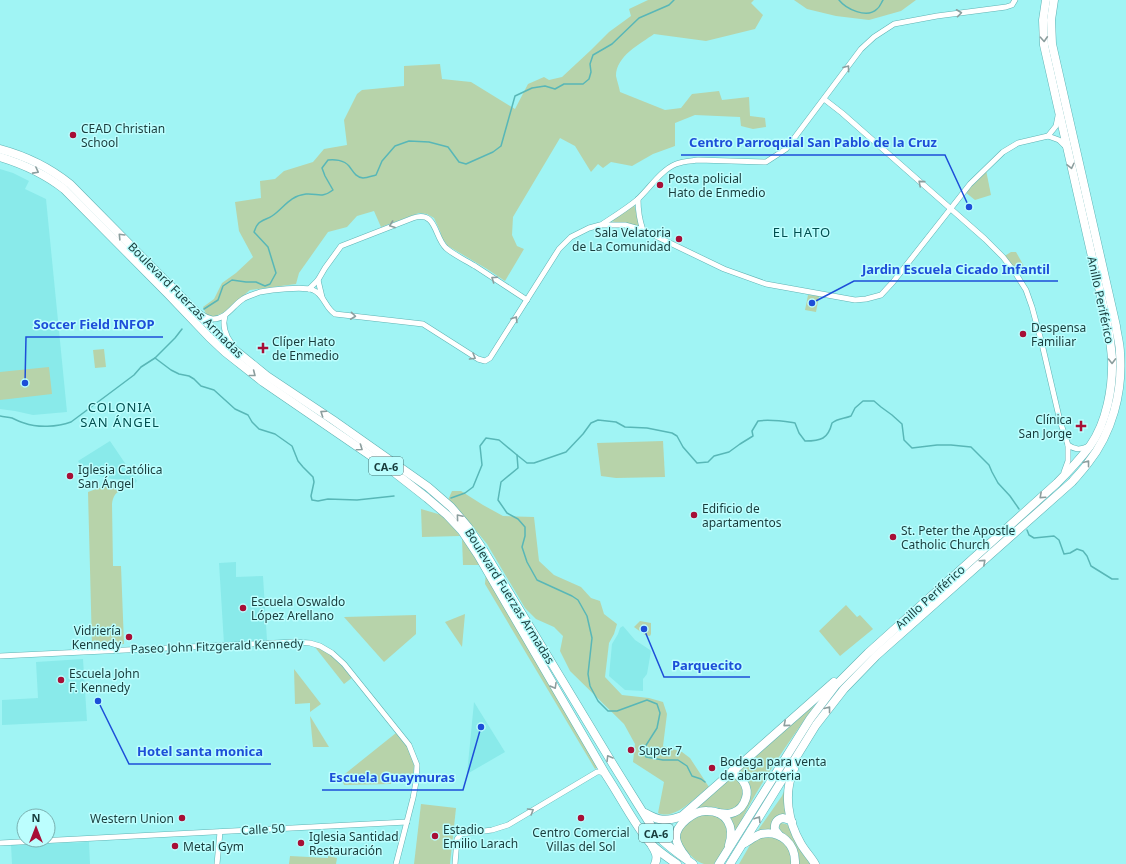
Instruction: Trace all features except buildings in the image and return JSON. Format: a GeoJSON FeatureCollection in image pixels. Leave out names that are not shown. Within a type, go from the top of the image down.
{"type":"FeatureCollection","features":[{"type":"Feature","properties":{"kind":"highway","name":"Anillo Periférico"},"geometry":{"type":"LineString","coordinates":[[720,864],[810,719],[835,686],[868,653],[1057,483],[1074,466],[1090,446],[1103,420],[1108,404],[1112,358],[1108,327],[1044,45],[1043,20],[1046,0]]}},
{"type":"Feature","properties":{"kind":"highway","name":"Anillo Periférico"},"geometry":{"type":"LineString","coordinates":[[730,864],[816,725],[844,689],[876,656],[1072,482],[1093,456],[1103,440],[1111,422],[1118,394],[1121,373],[1120,353],[1116,326],[1052,44],[1051,20],[1054,0]]}},
{"type":"Feature","properties":{"kind":"highway","name":"Boulevard Fuerzas Armadas"},"geometry":{"type":"LineString","coordinates":[[0,149],[40,164],[70,184],[195,311],[245,359],[266,376],[333,420],[428,487],[450,507],[468,527],[484,551],[657,835],[675,853],[694,864]]}},
{"type":"Feature","properties":{"kind":"highway","name":"Boulevard Fuerzas Armadas"},"geometry":{"type":"LineString","coordinates":[[0,156],[32,169],[64,189],[225,352],[263,382],[390,469],[447,515],[462,531],[478,555],[606,775],[628,810],[651,843],[677,864]]}},
{"type":"Feature","properties":{"kind":"highway"},"geometry":{"type":"LineString","coordinates":[[645,813],[660,820],[682,816],[868,653]]}},
{"type":"Feature","properties":{"kind":"highway"},"geometry":{"type":"LineString","coordinates":[[802,748],[791,775],[788,787],[789,808],[792,822],[801,844],[820,864]]}},
{"type":"Feature","properties":{"kind":"highway"},"geometry":{"type":"LineString","coordinates":[[694,864],[686,858],[679,848],[676,836],[679,828],[684,822],[699,812],[706,810],[729,814],[736,812],[742,806],[747,792],[743,780],[732,771]]}},
{"type":"Feature","properties":{"kind":"highway"},"geometry":{"type":"LineString","coordinates":[[718,813],[722,814],[732,828],[732,838],[725,856]]}},
{"type":"Feature","properties":{"kind":"highway"},"geometry":{"type":"LineString","coordinates":[[792,822],[787,818],[777,820],[774,830],[792,847],[796,858],[795,864]]}},
{"type":"Feature","properties":{"kind":"highway"},"geometry":{"type":"LineString","coordinates":[[742,845],[761,834],[779,835]]}},
{"type":"Feature","properties":{"kind":"highway"},"geometry":{"type":"LineString","coordinates":[[651,843],[657,858],[655,864]]}},
{"type":"Feature","properties":{"kind":"highway"},"geometry":{"type":"LineString","coordinates":[[810,855],[815,864]]}},
{"type":"Feature","properties":{"kind":"street"},"geometry":{"type":"LineString","coordinates":[[600,225],[638,199],[666,171],[675,165],[698,160],[766,162],[786,149],[861,49],[874,37],[894,24],[937,16],[1006,8],[1015,0]]}},
{"type":"Feature","properties":{"kind":"street"},"geometry":{"type":"LineString","coordinates":[[824,98],[985,239],[1003,257],[1026,290],[1036,321],[1058,414],[1068,445],[1068,464],[1057,483]]}},
{"type":"Feature","properties":{"kind":"street"},"geometry":{"type":"LineString","coordinates":[[1048,136],[1056,126],[1058,108]]}},
{"type":"Feature","properties":{"kind":"street"},"geometry":{"type":"LineString","coordinates":[[195,311],[212,319],[226,315],[242,299],[260,292],[285,289],[309,289],[319,294],[331,312],[335,314],[423,324],[478,359],[485,361],[490,358],[559,248],[571,237],[589,228],[600,225],[625,225],[643,230],[724,269],[762,283],[855,300],[866,299],[882,295],[970,184],[1003,152],[1018,143],[1048,136],[1058,140],[1067,148]]}},
{"type":"Feature","properties":{"kind":"street"},"geometry":{"type":"LineString","coordinates":[[638,199],[638,209],[643,230]]}},
{"type":"Feature","properties":{"kind":"street"},"geometry":{"type":"LineString","coordinates":[[309,289],[318,280],[341,246],[413,218],[424,217],[430,220],[434,225],[442,243],[456,256],[527,300]]}},
{"type":"Feature","properties":{"kind":"street"},"geometry":{"type":"LineString","coordinates":[[318,280],[322,298]]}},
{"type":"Feature","properties":{"kind":"street"},"geometry":{"type":"LineString","coordinates":[[226,315],[224,324],[228,338],[245,359]]}},
{"type":"Feature","properties":{"kind":"street"},"geometry":{"type":"LineString","coordinates":[[1068,445],[1080,449],[1090,446]]}},
{"type":"Feature","properties":{"kind":"street","name":"Paseo John Fitzgerald Kennedy"},"geometry":{"type":"LineString","coordinates":[[0,656],[298,642],[320,646],[332,653],[344,664],[409,745],[416,765],[413,798],[396,864]]}},
{"type":"Feature","properties":{"kind":"street"},"geometry":{"type":"LineString","coordinates":[[455,864],[457,839],[458,836],[463,833],[492,830],[508,824],[597,772],[601,772],[606,775]]}},
{"type":"Feature","properties":{"kind":"street","name":"Calle 50"},"geometry":{"type":"LineString","coordinates":[[0,843],[407,822]]}},
{"type":"Feature","properties":{"kind":"street"},"geometry":{"type":"LineString","coordinates":[[217,864],[220,832]]}},
{"type":"Feature","properties":{"kind":"shaded area"},"geometry":{"type":"Polygon","coordinates":[[[0,169],[13,173],[29,181],[25,189],[46,199],[67,412],[33,415],[0,409],[0,169]]]}},
{"type":"Feature","properties":{"kind":"shaded area"},"geometry":{"type":"Polygon","coordinates":[[[110,441],[137,481],[135,483],[130,480],[112,479],[94,475],[83,468],[78,461],[110,441]]]}},
{"type":"Feature","properties":{"kind":"shaded area","name":"Escuela Oswaldo López Arellano"},"geometry":{"type":"Polygon","coordinates":[[[236,562],[236,577],[263,576],[267,640],[224,644],[219,563],[236,562]]]}},
{"type":"Feature","properties":{"kind":"shaded area"},"geometry":{"type":"Polygon","coordinates":[[[623,626],[635,640],[651,651],[647,674],[643,679],[643,691],[625,690],[609,676],[612,644],[620,628],[623,626]]]}},
{"type":"Feature","properties":{"kind":"shaded area","name":"Escuela John F. Kennedy"},"geometry":{"type":"Polygon","coordinates":[[[83,659],[87,721],[2,725],[2,700],[38,698],[36,662],[83,659]]]}},
{"type":"Feature","properties":{"kind":"shaded area"},"geometry":{"type":"Polygon","coordinates":[[[474,702],[505,752],[467,774],[474,702]]]}},
{"type":"Feature","properties":{"kind":"shaded area"},"geometry":{"type":"Polygon","coordinates":[[[89,842],[90,864],[12,864],[11,845],[16,845],[16,848],[56,848],[56,843],[89,842]]]}},
{"type":"Feature","properties":{"kind":"green space"},"geometry":{"type":"Polygon","coordinates":[[[648,0],[754,0],[751,3],[763,15],[755,29],[706,41],[654,34],[636,46],[620,62],[616,76],[620,92],[665,110],[681,108],[692,94],[719,91],[722,100],[749,97],[750,116],[765,118],[766,127],[753,129],[741,126],[740,117],[695,115],[675,123],[675,146],[653,154],[632,166],[611,162],[603,168],[598,164],[591,172],[575,146],[560,138],[513,217],[512,235],[517,246],[524,249],[505,281],[448,246],[442,238],[434,218],[427,214],[419,213],[381,227],[374,211],[357,216],[347,227],[328,232],[299,273],[296,284],[250,290],[223,313],[213,317],[206,314],[203,307],[214,299],[222,283],[236,273],[253,257],[239,231],[235,202],[261,198],[260,181],[275,179],[284,171],[313,162],[324,149],[347,145],[344,120],[357,94],[362,90],[404,86],[404,66],[440,64],[442,79],[471,82],[515,109],[528,84],[544,77],[549,80],[562,77],[609,32],[631,16],[629,9],[648,0]]]}},
{"type":"Feature","properties":{"kind":"green space"},"geometry":{"type":"Polygon","coordinates":[[[794,0],[916,0],[901,11],[869,20],[836,16],[807,9],[794,0]]]}},
{"type":"Feature","properties":{"kind":"green space"},"geometry":{"type":"Polygon","coordinates":[[[986,170],[991,195],[975,200],[965,192],[986,170]]]}},
{"type":"Feature","properties":{"kind":"green space"},"geometry":{"type":"Polygon","coordinates":[[[634,204],[640,227],[610,221],[634,204]]]}},
{"type":"Feature","properties":{"kind":"green space"},"geometry":{"type":"Polygon","coordinates":[[[1011,252],[1016,252],[1025,268],[1016,274],[1003,257],[1011,252]]]}},
{"type":"Feature","properties":{"kind":"green space"},"geometry":{"type":"Polygon","coordinates":[[[808,295],[819,296],[816,312],[805,310],[808,295]]]}},
{"type":"Feature","properties":{"kind":"green space"},"geometry":{"type":"Polygon","coordinates":[[[104,349],[106,367],[95,368],[93,350],[104,349]]]}},
{"type":"Feature","properties":{"kind":"green space"},"geometry":{"type":"Polygon","coordinates":[[[49,367],[52,394],[0,400],[0,372],[49,367]]]}},
{"type":"Feature","properties":{"kind":"green space"},"geometry":{"type":"Polygon","coordinates":[[[663,441],[665,477],[616,478],[601,476],[597,443],[663,441]]]}},
{"type":"Feature","properties":{"kind":"green space"},"geometry":{"type":"Polygon","coordinates":[[[126,481],[131,486],[116,494],[112,504],[113,566],[121,566],[124,644],[92,646],[88,492],[115,482],[126,481]]]}},
{"type":"Feature","properties":{"kind":"green space"},"geometry":{"type":"Polygon","coordinates":[[[452,491],[461,491],[503,516],[534,517],[539,561],[554,575],[581,587],[591,598],[600,601],[604,614],[617,624],[609,643],[605,677],[622,695],[649,698],[663,702],[667,714],[663,746],[682,752],[690,758],[709,787],[685,807],[671,814],[664,815],[658,813],[664,782],[633,762],[635,744],[624,724],[570,671],[560,651],[563,636],[554,627],[536,619],[525,608],[487,544],[448,500],[452,491]]]}},
{"type":"Feature","properties":{"kind":"green space"},"geometry":{"type":"Polygon","coordinates":[[[421,509],[445,516],[460,536],[422,537],[421,509]]]}},
{"type":"Feature","properties":{"kind":"green space"},"geometry":{"type":"Polygon","coordinates":[[[462,539],[481,565],[463,565],[462,539]]]}},
{"type":"Feature","properties":{"kind":"green space"},"geometry":{"type":"Polygon","coordinates":[[[486,572],[600,766],[595,769],[485,584],[486,572]]]}},
{"type":"Feature","properties":{"kind":"green space"},"geometry":{"type":"Polygon","coordinates":[[[846,605],[857,617],[860,615],[873,629],[840,656],[819,631],[846,605]]]}},
{"type":"Feature","properties":{"kind":"green space"},"geometry":{"type":"Polygon","coordinates":[[[465,614],[462,647],[445,622],[465,614]]]}},
{"type":"Feature","properties":{"kind":"green space"},"geometry":{"type":"Polygon","coordinates":[[[416,615],[416,634],[384,662],[344,617],[416,615]]]}},
{"type":"Feature","properties":{"kind":"green space"},"geometry":{"type":"Polygon","coordinates":[[[640,621],[651,623],[650,636],[645,635],[634,627],[640,621]]]}},
{"type":"Feature","properties":{"kind":"green space"},"geometry":{"type":"Polygon","coordinates":[[[314,646],[335,659],[353,677],[344,684],[314,646]]]}},
{"type":"Feature","properties":{"kind":"green space"},"geometry":{"type":"Polygon","coordinates":[[[294,669],[321,704],[310,712],[310,703],[295,704],[294,669]]]}},
{"type":"Feature","properties":{"kind":"green space"},"geometry":{"type":"Polygon","coordinates":[[[818,700],[762,783],[734,836],[726,816],[748,802],[751,794],[750,785],[746,777],[740,771],[818,700]]]}},
{"type":"Feature","properties":{"kind":"green space"},"geometry":{"type":"Polygon","coordinates":[[[310,716],[329,747],[313,747],[310,716]]]}},
{"type":"Feature","properties":{"kind":"green space"},"geometry":{"type":"Polygon","coordinates":[[[396,733],[407,746],[414,765],[413,778],[391,778],[391,784],[344,785],[341,777],[396,733]]]}},
{"type":"Feature","properties":{"kind":"green space"},"geometry":{"type":"Polygon","coordinates":[[[732,775],[739,782],[743,791],[742,799],[738,805],[727,810],[714,807],[695,810],[732,775]]]}},
{"type":"Feature","properties":{"kind":"green space"},"geometry":{"type":"Polygon","coordinates":[[[785,789],[787,816],[779,815],[776,817],[774,822],[774,833],[756,833],[782,796],[785,789]]]}},
{"type":"Feature","properties":{"kind":"green space","name":"Estadio Emilio Larach"},"geometry":{"type":"Polygon","coordinates":[[[421,804],[456,808],[450,864],[414,864],[421,804]]]}},
{"type":"Feature","properties":{"kind":"green space"},"geometry":{"type":"Polygon","coordinates":[[[705,814],[720,817],[728,828],[727,844],[714,864],[704,864],[696,860],[691,856],[680,841],[683,827],[705,814]]]}},
{"type":"Feature","properties":{"kind":"green space"},"geometry":{"type":"Polygon","coordinates":[[[781,823],[789,826],[812,864],[798,864],[797,848],[789,838],[780,831],[779,825],[781,823]]]}},
{"type":"Feature","properties":{"kind":"green space"},"geometry":{"type":"Polygon","coordinates":[[[766,835],[773,836],[790,847],[792,864],[739,864],[750,845],[756,839],[766,835]]]}},
{"type":"Feature","properties":{"kind":"green space"},"geometry":{"type":"Polygon","coordinates":[[[290,856],[328,858],[328,856],[337,858],[336,864],[289,864],[290,856]]]}},
{"type":"Feature","properties":{"kind":"waterway"},"geometry":{"type":"LineString","coordinates":[[204,309],[218,300],[223,286],[232,280],[256,282],[265,286],[270,284],[276,273],[268,247],[254,232],[256,227],[259,223],[272,216],[295,197],[306,194],[322,195],[333,190],[322,168],[328,160],[344,162],[356,175],[363,178],[376,175],[382,161],[395,146],[409,141],[429,142],[448,147],[459,162],[466,164],[493,152],[501,146],[515,96],[532,88],[545,86],[555,89],[564,84],[583,84],[589,79],[591,72],[590,64],[593,55],[612,44],[639,18],[669,5],[674,0]]}},
{"type":"Feature","properties":{"kind":"waterway"},"geometry":{"type":"LineString","coordinates":[[839,0],[846,7],[862,13],[873,12],[880,6],[883,0]]}},
{"type":"Feature","properties":{"kind":"waterway"},"geometry":{"type":"LineString","coordinates":[[0,416],[12,418],[29,425],[54,426],[71,422],[134,375],[141,367],[155,358],[182,329]]}},
{"type":"Feature","properties":{"kind":"waterway"},"geometry":{"type":"LineString","coordinates":[[155,358],[171,370],[179,374],[189,376],[201,386],[214,390],[235,409],[248,415],[259,429],[275,434],[292,446],[298,461],[313,477],[314,482],[311,496],[312,500],[357,500],[394,496]]}},
{"type":"Feature","properties":{"kind":"waterway"},"geometry":{"type":"LineString","coordinates":[[517,455],[527,463],[534,463],[566,452],[591,423],[598,420],[616,422],[625,427],[647,428],[672,433],[677,436],[683,447],[697,463],[708,462],[714,456],[729,452],[753,436],[752,431],[758,421],[772,420],[795,423],[799,433],[805,441],[820,440],[826,436],[834,421],[851,416],[855,408],[863,401],[874,401],[902,424],[904,440],[912,448],[937,445],[971,447],[989,465],[998,483],[1019,509]]}},
{"type":"Feature","properties":{"kind":"waterway"},"geometry":{"type":"LineString","coordinates":[[451,498],[465,493],[473,487],[482,465],[480,446],[486,438],[499,440],[517,455],[518,468],[501,482],[498,500],[507,513],[518,519],[525,527],[525,536],[522,547],[527,562],[537,580],[578,600],[587,616],[592,638],[588,674],[590,686],[598,701],[608,711],[617,711],[647,700],[657,704],[660,713],[657,728],[643,750],[646,757],[663,760],[678,760],[687,766],[692,776],[705,782]]}},
{"type":"Feature","properties":{"kind":"waterway"},"geometry":{"type":"LineString","coordinates":[[1027,530],[1029,535],[1034,538],[1054,536],[1059,540],[1064,554],[1070,553],[1077,549],[1083,551],[1091,566],[1112,579],[1118,579]]}},
{"type":"Feature","properties":{"kind":"place","name":"CEAD Christian School"},"geometry":{"type":"Point","coordinates":[73,135]}},
{"type":"Feature","properties":{"kind":"place","name":"Posta policial Hato de Enmedio"},"geometry":{"type":"Point","coordinates":[660,185]}},
{"type":"Feature","properties":{"kind":"place","name":"Centro Parroquial San Pablo de la Cruz"},"geometry":{"type":"Point","coordinates":[969,207]}},
{"type":"Feature","properties":{"kind":"place","name":"Sala Velatoria de La Comunidad"},"geometry":{"type":"Point","coordinates":[679,239]}},
{"type":"Feature","properties":{"kind":"place","name":"Jardin Escuela Cicado Infantil"},"geometry":{"type":"Point","coordinates":[812,303]}},
{"type":"Feature","properties":{"kind":"place","name":"Despensa Familiar"},"geometry":{"type":"Point","coordinates":[1023,334]}},
{"type":"Feature","properties":{"kind":"place","name":"Clíper Hato de Enmedio"},"geometry":{"type":"Point","coordinates":[263,348]}},
{"type":"Feature","properties":{"kind":"place","name":"Soccer Field INFOP"},"geometry":{"type":"Point","coordinates":[25,383]}},
{"type":"Feature","properties":{"kind":"place","name":"Clínica San Jorge"},"geometry":{"type":"Point","coordinates":[1081,426]}},
{"type":"Feature","properties":{"kind":"place","name":"Iglesia Católica San Ángel"},"geometry":{"type":"Point","coordinates":[70,476]}},
{"type":"Feature","properties":{"kind":"place","name":"Edificio de apartamentos"},"geometry":{"type":"Point","coordinates":[694,515]}},
{"type":"Feature","properties":{"kind":"place","name":"St. Peter the Apostle Catholic Church"},"geometry":{"type":"Point","coordinates":[893,537]}},
{"type":"Feature","properties":{"kind":"place","name":"Escuela Oswaldo López Arellano"},"geometry":{"type":"Point","coordinates":[243,608]}},
{"type":"Feature","properties":{"kind":"place","name":"Parquecito"},"geometry":{"type":"Point","coordinates":[644,629]}},
{"type":"Feature","properties":{"kind":"place","name":"Vidriería Kennedy"},"geometry":{"type":"Point","coordinates":[129,637]}},
{"type":"Feature","properties":{"kind":"place","name":"Escuela John F. Kennedy"},"geometry":{"type":"Point","coordinates":[61,680]}},
{"type":"Feature","properties":{"kind":"place","name":"Hotel santa monica"},"geometry":{"type":"Point","coordinates":[98,701]}},
{"type":"Feature","properties":{"kind":"place","name":"Escuela Guaymuras"},"geometry":{"type":"Point","coordinates":[481,727]}},
{"type":"Feature","properties":{"kind":"place","name":"Super 7"},"geometry":{"type":"Point","coordinates":[631,750]}},
{"type":"Feature","properties":{"kind":"place","name":"Bodega para venta de abarroteria"},"geometry":{"type":"Point","coordinates":[712,768]}},
{"type":"Feature","properties":{"kind":"place","name":"Western Union"},"geometry":{"type":"Point","coordinates":[182,818]}},
{"type":"Feature","properties":{"kind":"place","name":"Centro Comercial Villas del Sol"},"geometry":{"type":"Point","coordinates":[581,818]}},
{"type":"Feature","properties":{"kind":"place","name":"Estadio Emilio Larach"},"geometry":{"type":"Point","coordinates":[435,836]}},
{"type":"Feature","properties":{"kind":"place","name":"Iglesia Santidad Restauración"},"geometry":{"type":"Point","coordinates":[301,843]}},
{"type":"Feature","properties":{"kind":"place","name":"Metal Gym"},"geometry":{"type":"Point","coordinates":[175,846]}},
{"type":"Feature","properties":{"kind":"district","name":"EL HATO"},"geometry":{"type":"Point","coordinates":[802,232]}},
{"type":"Feature","properties":{"kind":"district","name":"COLONIA SAN ÁNGEL"},"geometry":{"type":"Point","coordinates":[120,414]}}]}
